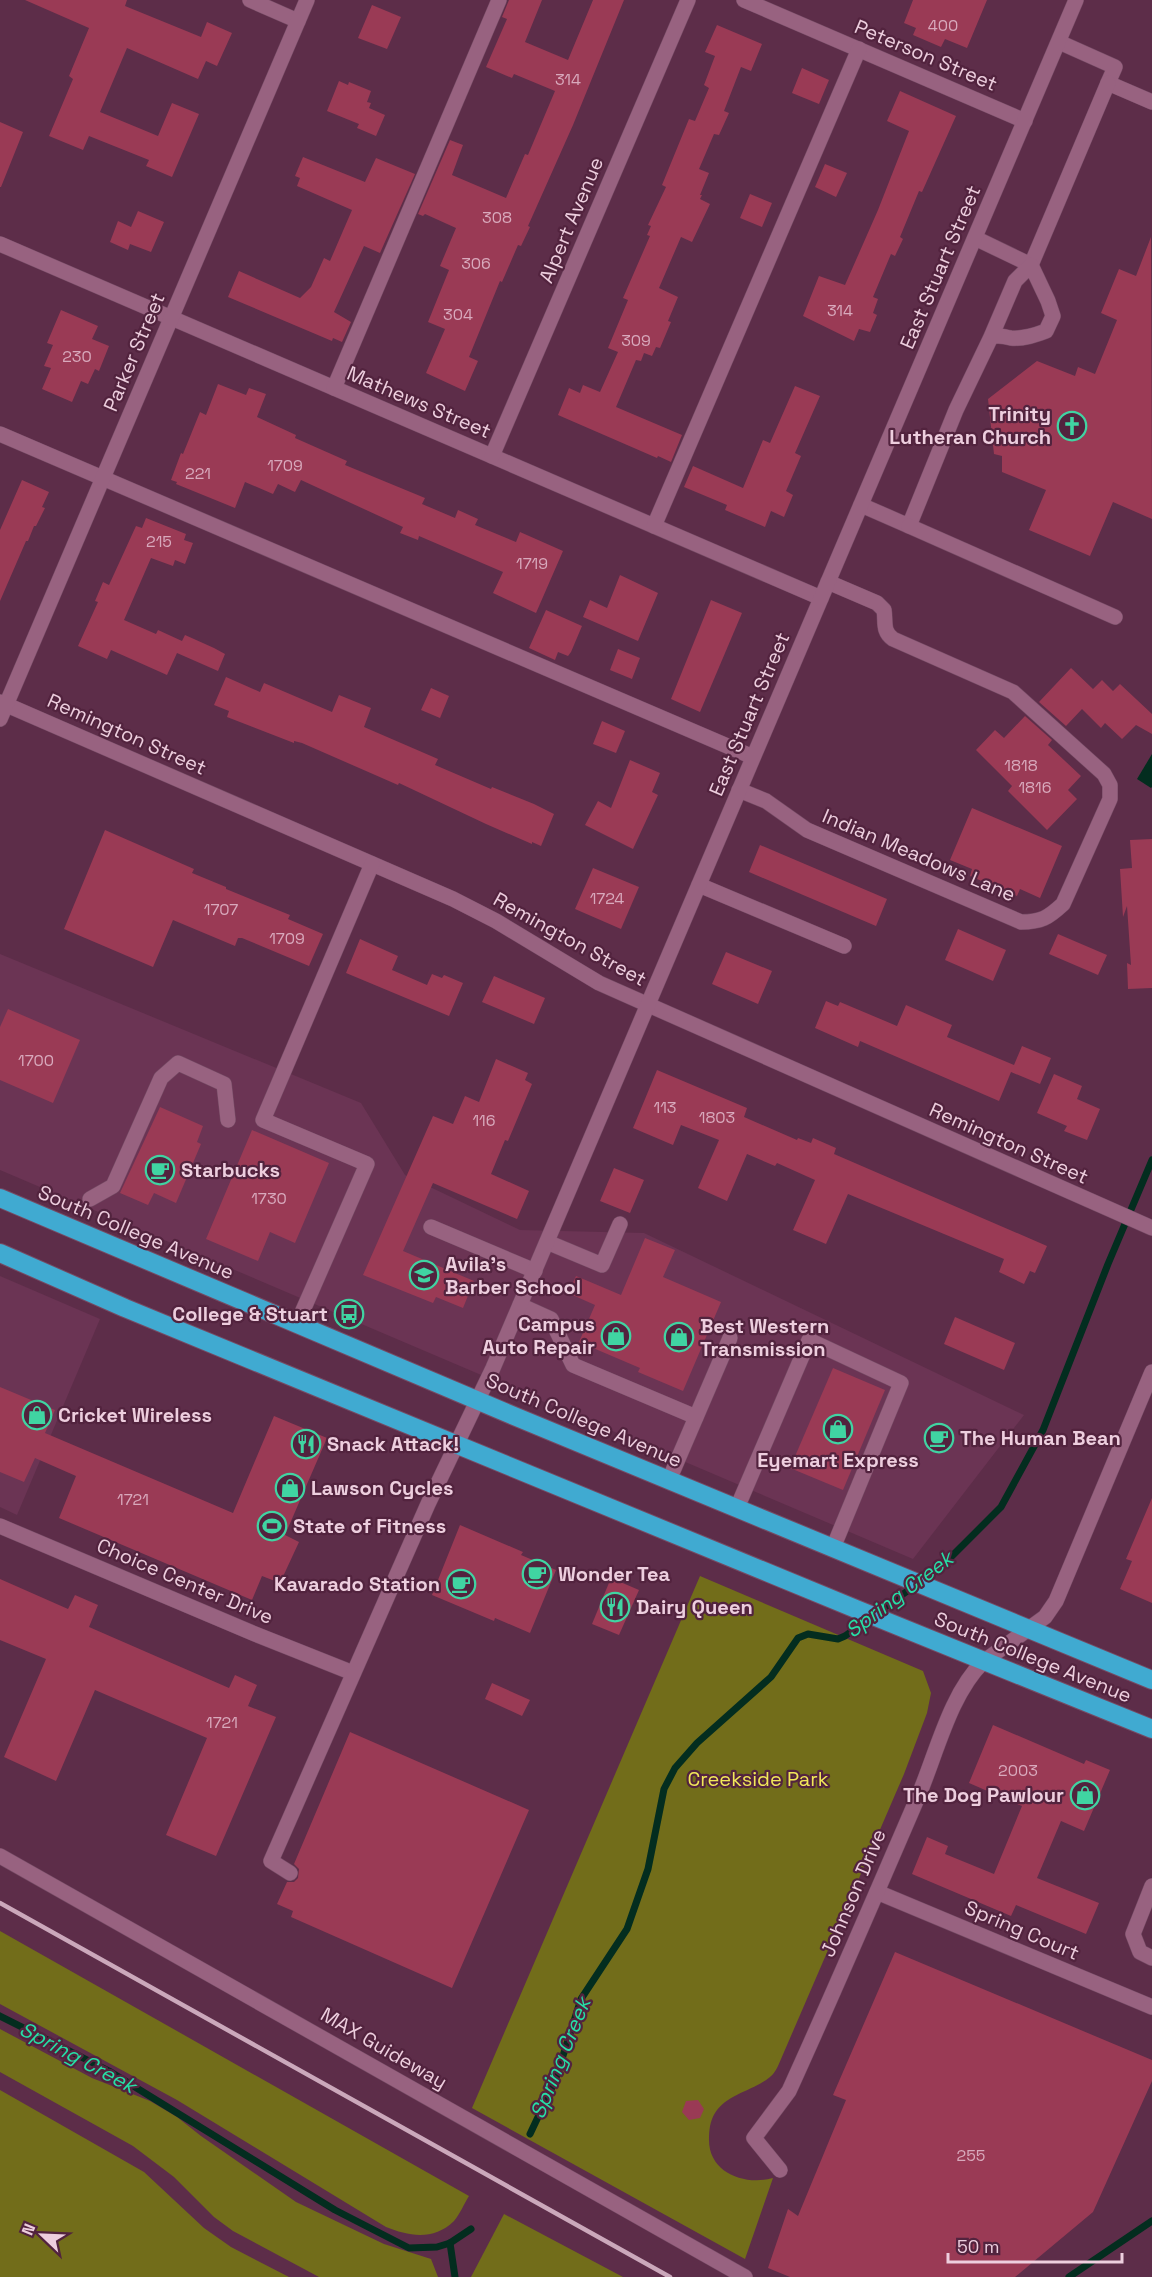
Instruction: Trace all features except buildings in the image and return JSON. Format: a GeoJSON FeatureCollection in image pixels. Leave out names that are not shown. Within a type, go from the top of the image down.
{"type":"FeatureCollection","features":[{"type":"Feature","properties":{"kind":"highway","name":"South College Avenue"},"geometry":{"type":"LineString","coordinates":[[0,1198],[669,1480],[1152,1680]]}},
{"type":"Feature","properties":{"kind":"highway","name":"South College Avenue"},"geometry":{"type":"LineString","coordinates":[[0,1253],[125,1308],[856,1610],[1152,1729]]}},
{"type":"Feature","properties":{"kind":"street"},"geometry":{"type":"LineString","coordinates":[[250,0],[298,21]]}},
{"type":"Feature","properties":{"kind":"street","name":"Parker Street"},"geometry":{"type":"LineString","coordinates":[[0,719],[3,703],[103,478],[307,0]]}},
{"type":"Feature","properties":{"kind":"street"},"geometry":{"type":"LineString","coordinates":[[334,388],[499,0]]}},
{"type":"Feature","properties":{"kind":"street","name":"Alpert Avenue"},"geometry":{"type":"LineString","coordinates":[[492,456],[688,0]]}},
{"type":"Feature","properties":{"kind":"street","name":"Peterson Street"},"geometry":{"type":"LineString","coordinates":[[744,0],[1025,121]]}},
{"type":"Feature","properties":{"kind":"street","name":"East Stuart Street"},"geometry":{"type":"LineString","coordinates":[[290,1873],[271,1861],[441,1476],[458,1444],[535,1271],[1076,0]]}},
{"type":"Feature","properties":{"kind":"street"},"geometry":{"type":"LineString","coordinates":[[909,526],[956,410],[1015,281],[1031,265],[1115,67],[1059,42]]}},
{"type":"Feature","properties":{"kind":"street"},"geometry":{"type":"LineString","coordinates":[[654,526],[859,49]]}},
{"type":"Feature","properties":{"kind":"street"},"geometry":{"type":"LineString","coordinates":[[1108,83],[1152,102]]}},
{"type":"Feature","properties":{"kind":"street"},"geometry":{"type":"LineString","coordinates":[[975,238],[1031,265],[1053,316],[1046,331],[1030,337],[1010,338],[999,334],[991,337]]}},
{"type":"Feature","properties":{"kind":"street","name":"Mathews Street"},"geometry":{"type":"LineString","coordinates":[[0,244],[821,598]]}},
{"type":"Feature","properties":{"kind":"street"},"geometry":{"type":"LineString","coordinates":[[0,434],[753,757]]}},
{"type":"Feature","properties":{"kind":"street"},"geometry":{"type":"LineString","coordinates":[[861,505],[1115,617]]}},
{"type":"Feature","properties":{"kind":"street","name":"Indian Meadows Lane"},"geometry":{"type":"LineString","coordinates":[[739,790],[766,801],[807,830],[1021,922],[1038,922],[1052,915],[1063,904],[1110,799],[1110,785],[1104,774],[1013,692],[893,639],[884,628],[884,610],[877,603],[828,582]]}},
{"type":"Feature","properties":{"kind":"street","name":"Remington Street"},"geometry":{"type":"LineString","coordinates":[[3,703],[462,904],[496,921],[599,983],[1152,1228]]}},
{"type":"Feature","properties":{"kind":"street"},"geometry":{"type":"LineString","coordinates":[[297,1324],[368,1164],[263,1120],[372,864]]}},
{"type":"Feature","properties":{"kind":"street"},"geometry":{"type":"LineString","coordinates":[[699,885],[844,946]]}},
{"type":"Feature","properties":{"kind":"street"},"geometry":{"type":"LineString","coordinates":[[90,1199],[113,1186],[161,1078],[178,1063],[224,1084],[228,1120]]}},
{"type":"Feature","properties":{"kind":"street"},"geometry":{"type":"LineString","coordinates":[[547,1242],[602,1265],[620,1224]]}},
{"type":"Feature","properties":{"kind":"street"},"geometry":{"type":"LineString","coordinates":[[431,1227],[535,1271]]}},
{"type":"Feature","properties":{"kind":"street"},"geometry":{"type":"LineString","coordinates":[[520,1305],[551,1319],[573,1365],[696,1417]]}},
{"type":"Feature","properties":{"kind":"street"},"geometry":{"type":"LineString","coordinates":[[669,1480],[730,1338]]}},
{"type":"Feature","properties":{"kind":"street"},"geometry":{"type":"LineString","coordinates":[[738,1508],[809,1340],[901,1383],[833,1548]]}},
{"type":"Feature","properties":{"kind":"street","name":"Johnson Drive"},"geometry":{"type":"LineString","coordinates":[[780,2170],[754,2138],[789,2091],[931,1766],[959,1693],[983,1662],[1045,1617],[1056,1601],[1152,1372]]}},
{"type":"Feature","properties":{"kind":"street","name":"Choice Center Drive"},"geometry":{"type":"LineString","coordinates":[[0,1526],[353,1673]]}},
{"type":"Feature","properties":{"kind":"street","name":"MAX Guideway"},"geometry":{"type":"LineString","coordinates":[[0,1856],[745,2277]]}},
{"type":"Feature","properties":{"kind":"street"},"geometry":{"type":"LineString","coordinates":[[1152,1886],[1148,1907],[1133,1934],[1140,1953],[1152,1958]]}},
{"type":"Feature","properties":{"kind":"street","name":"Spring Court"},"geometry":{"type":"LineString","coordinates":[[877,1892],[1152,2007]]}},
{"type":"Feature","properties":{"kind":"shaded area"},"geometry":{"type":"Polygon","coordinates":[[[1152,754],[1152,787],[1151,788],[1137,779],[1152,754]]]}},
{"type":"Feature","properties":{"kind":"shaded area"},"geometry":{"type":"Polygon","coordinates":[[[0,954],[361,1103],[405,1175],[520,1230],[644,1233],[1024,1415],[913,1559],[0,1170],[0,954]]]}},
{"type":"Feature","properties":{"kind":"shaded area"},"geometry":{"type":"Polygon","coordinates":[[[0,1276],[100,1319],[17,1515],[0,1507],[0,1276]]]}},
{"type":"Feature","properties":{"kind":"green space","name":"Creekside Park"},"geometry":{"type":"Polygon","coordinates":[[[700,1576],[923,1671],[931,1693],[927,1713],[904,1774],[778,2066],[763,2082],[726,2101],[712,2119],[709,2136],[711,2151],[715,2161],[722,2169],[740,2178],[751,2180],[773,2178],[745,2259],[472,2108],[700,1576]]]}},
{"type":"Feature","properties":{"kind":"green space"},"geometry":{"type":"Polygon","coordinates":[[[0,1931],[469,2196],[458,2215],[446,2227],[429,2234],[403,2233],[386,2227],[177,2100],[0,2004],[0,1931]]]}},
{"type":"Feature","properties":{"kind":"green space"},"geometry":{"type":"Polygon","coordinates":[[[0,2029],[92,2078],[150,2101],[177,2117],[296,2202],[384,2244],[431,2259],[438,2277],[319,2277],[233,2231],[214,2217],[174,2177],[133,2146],[0,2072],[0,2029]]]}},
{"type":"Feature","properties":{"kind":"green space"},"geometry":{"type":"Polygon","coordinates":[[[0,2090],[144,2172],[204,2228],[231,2247],[289,2277],[0,2277],[0,2090]]]}},
{"type":"Feature","properties":{"kind":"green space"},"geometry":{"type":"Polygon","coordinates":[[[504,2214],[623,2277],[471,2277],[504,2214]]]}},
{"type":"Feature","properties":{"kind":"waterway","name":"Spring Creek"},"geometry":{"type":"LineString","coordinates":[[530,2134],[555,2081],[581,1999],[627,1929],[648,1869],[664,1789],[675,1768],[697,1743],[771,1677],[798,1638],[808,1634],[838,1639],[845,1636],[942,1566],[1001,1507],[1043,1430],[1108,1264],[1152,1160]]}},
{"type":"Feature","properties":{"kind":"waterway","name":"Spring Creek"},"geometry":{"type":"LineString","coordinates":[[0,2016],[109,2071],[335,2210],[409,2248],[437,2247],[450,2243],[471,2229]]}},
{"type":"Feature","properties":{"kind":"waterway"},"geometry":{"type":"LineString","coordinates":[[1069,2277],[1152,2221]]}},
{"type":"Feature","properties":{"kind":"waterway"},"geometry":{"type":"LineString","coordinates":[[450,2243],[455,2277]]}},
{"type":"Feature","properties":{"kind":"railway"},"geometry":{"type":"LineString","coordinates":[[0,1903],[670,2277]]}},
{"type":"Feature","properties":{"kind":"place","name":"Trinity Lutheran Church"},"geometry":{"type":"Point","coordinates":[1072,426]}},
{"type":"Feature","properties":{"kind":"place","name":"Starbucks"},"geometry":{"type":"Point","coordinates":[160,1170]}},
{"type":"Feature","properties":{"kind":"place","name":"Avila's Barber School"},"geometry":{"type":"Point","coordinates":[424,1275]}},
{"type":"Feature","properties":{"kind":"place","name":"College & Stuart"},"geometry":{"type":"Point","coordinates":[349,1314]}},
{"type":"Feature","properties":{"kind":"place","name":"Campus Auto Repair"},"geometry":{"type":"Point","coordinates":[616,1336]}},
{"type":"Feature","properties":{"kind":"place","name":"Best Western Transmission"},"geometry":{"type":"Point","coordinates":[679,1337]}},
{"type":"Feature","properties":{"kind":"place","name":"Cricket Wireless"},"geometry":{"type":"Point","coordinates":[37,1415]}},
{"type":"Feature","properties":{"kind":"place","name":"Eyemart Express"},"geometry":{"type":"Point","coordinates":[838,1429]}},
{"type":"Feature","properties":{"kind":"place","name":"The Human Bean"},"geometry":{"type":"Point","coordinates":[939,1438]}},
{"type":"Feature","properties":{"kind":"place","name":"Snack Attack!"},"geometry":{"type":"Point","coordinates":[306,1444]}},
{"type":"Feature","properties":{"kind":"place","name":"Lawson Cycles"},"geometry":{"type":"Point","coordinates":[290,1488]}},
{"type":"Feature","properties":{"kind":"place","name":"State of Fitness"},"geometry":{"type":"Point","coordinates":[272,1526]}},
{"type":"Feature","properties":{"kind":"place","name":"Wonder Tea"},"geometry":{"type":"Point","coordinates":[537,1574]}},
{"type":"Feature","properties":{"kind":"place","name":"Kavarado Station"},"geometry":{"type":"Point","coordinates":[461,1584]}},
{"type":"Feature","properties":{"kind":"place","name":"Dairy Queen"},"geometry":{"type":"Point","coordinates":[615,1607]}},
{"type":"Feature","properties":{"kind":"place","name":"The Dog Pawlour"},"geometry":{"type":"Point","coordinates":[1085,1795]}}]}
